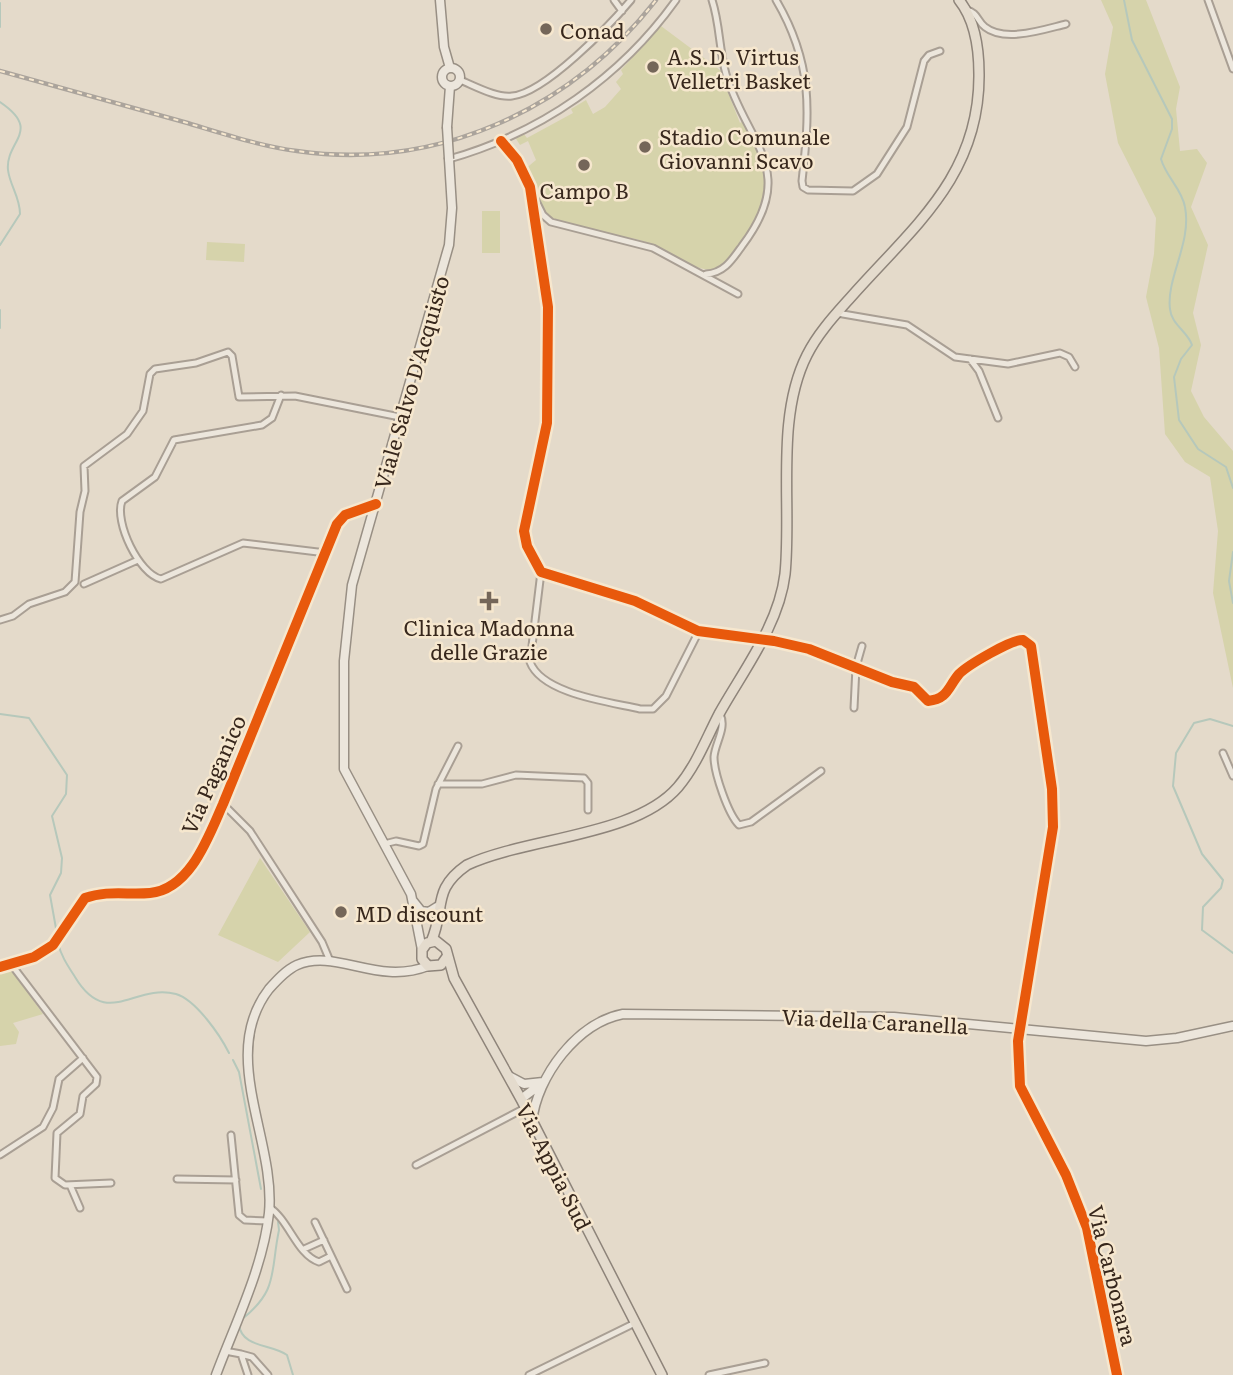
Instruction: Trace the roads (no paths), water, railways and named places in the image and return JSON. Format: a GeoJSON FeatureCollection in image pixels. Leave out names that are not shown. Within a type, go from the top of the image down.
{"type":"FeatureCollection","features":[{"type":"Feature","properties":{"kind":"main road"},"geometry":{"type":"LineString","coordinates":[[440,0],[444,47],[450,68]]}},
{"type":"Feature","properties":{"kind":"main road"},"geometry":{"type":"LineString","coordinates":[[444,946],[437,907],[446,883],[467,865],[629,818],[658,804],[688,773],[762,639],[784,581],[789,433],[795,390],[809,351],[837,313],[943,193],[965,155],[976,121],[979,91],[977,49],[966,10],[959,0]]}},
{"type":"Feature","properties":{"kind":"main road"},"geometry":{"type":"LineString","coordinates":[[450,68],[459,71],[460,80],[450,86],[442,77],[443,72],[450,68]]}},
{"type":"Feature","properties":{"kind":"main road","name":"Viale Salvo D'Acquisto"},"geometry":{"type":"LineString","coordinates":[[421,952],[413,901],[348,778],[342,752],[348,614],[352,585],[449,245],[452,208],[447,127],[450,86]]}},
{"type":"Feature","properties":{"kind":"main road","name":"Via Paganico"},"geometry":{"type":"LineString","coordinates":[[0,967],[49,948],[66,930],[77,906],[88,897],[153,892],[174,884],[201,848],[223,804],[343,516],[376,504]]}},
{"type":"Feature","properties":{"kind":"main road"},"geometry":{"type":"LineString","coordinates":[[413,901],[421,911],[429,912],[437,907]]}},
{"type":"Feature","properties":{"kind":"main road"},"geometry":{"type":"LineString","coordinates":[[401,973],[431,942],[438,920]]}},
{"type":"Feature","properties":{"kind":"main road"},"geometry":{"type":"LineString","coordinates":[[416,926],[431,942],[444,946]]}},
{"type":"Feature","properties":{"kind":"main road","name":"Via Appia Sud"},"geometry":{"type":"LineString","coordinates":[[444,946],[454,978],[509,1076],[662,1375]]}},
{"type":"Feature","properties":{"kind":"main road"},"geometry":{"type":"LineString","coordinates":[[421,952],[432,966],[454,978]]}},
{"type":"Feature","properties":{"kind":"main road"},"geometry":{"type":"LineString","coordinates":[[216,1375],[253,1275],[268,1221],[269,1206],[249,1073],[251,1026],[265,996],[287,971],[306,962],[330,961],[373,972],[401,973],[432,966],[446,958]]}},
{"type":"Feature","properties":{"kind":"main road","name":"Via della Caranella"},"geometry":{"type":"LineString","coordinates":[[523,1103],[586,1030],[605,1018],[626,1013],[881,1016],[1156,1041],[1233,1026]]}},
{"type":"Feature","properties":{"kind":"main road"},"geometry":{"type":"LineString","coordinates":[[509,1076],[524,1084],[543,1082]]}},
{"type":"Feature","properties":{"kind":"main road","name":"Via della Caranella"},"geometry":{"type":"LineString","coordinates":[[532,1122],[535,1101],[543,1082]]}},
{"type":"Feature","properties":{"kind":"street"},"geometry":{"type":"LineString","coordinates":[[614,0],[622,11]]}},
{"type":"Feature","properties":{"kind":"street"},"geometry":{"type":"LineString","coordinates":[[460,80],[502,96],[519,95],[568,62],[631,0]]}},
{"type":"Feature","properties":{"kind":"street"},"geometry":{"type":"LineString","coordinates":[[449,159],[501,141],[579,96],[613,72],[643,42],[677,0]]}},
{"type":"Feature","properties":{"kind":"street"},"geometry":{"type":"LineString","coordinates":[[706,274],[724,269],[744,244],[763,206],[769,184],[762,150],[726,74],[712,0]]}},
{"type":"Feature","properties":{"kind":"street"},"geometry":{"type":"LineString","coordinates":[[776,0],[793,33],[804,64],[807,118],[802,181],[803,187],[808,190],[853,191],[876,177],[906,127],[925,59],[940,51]]}},
{"type":"Feature","properties":{"kind":"street"},"geometry":{"type":"LineString","coordinates":[[1208,0],[1233,69]]}},
{"type":"Feature","properties":{"kind":"street"},"geometry":{"type":"LineString","coordinates":[[966,10],[974,13],[987,29],[1004,33],[1038,31],[1066,24]]}},
{"type":"Feature","properties":{"kind":"street"},"geometry":{"type":"LineString","coordinates":[[501,141],[517,160],[543,215],[551,222],[653,248],[706,274],[738,294]]}},
{"type":"Feature","properties":{"kind":"street"},"geometry":{"type":"LineString","coordinates":[[530,187],[548,307],[549,399],[543,447],[524,531],[527,546],[541,572],[529,659],[536,673],[562,689],[642,710],[656,708],[666,696],[699,631]]}},
{"type":"Feature","properties":{"kind":"street"},"geometry":{"type":"LineString","coordinates":[[837,313],[901,323],[919,331],[947,354],[1013,363],[1060,353],[1069,356],[1075,367]]}},
{"type":"Feature","properties":{"kind":"street"},"geometry":{"type":"LineString","coordinates":[[0,620],[13,616],[29,604],[65,592],[75,582],[80,514],[85,491],[84,466],[90,459],[125,437],[141,415],[153,370],[196,363],[228,352],[233,362],[238,396],[281,395],[401,417]]}},
{"type":"Feature","properties":{"kind":"street"},"geometry":{"type":"LineString","coordinates":[[970,359],[979,371],[998,418]]}},
{"type":"Feature","properties":{"kind":"street"},"geometry":{"type":"LineString","coordinates":[[281,395],[272,416],[264,424],[178,438],[170,444],[155,477],[128,495],[120,505],[121,523],[138,560],[149,574],[161,579],[243,543],[326,553]]}},
{"type":"Feature","properties":{"kind":"street"},"geometry":{"type":"LineString","coordinates":[[85,584],[138,560]]}},
{"type":"Feature","properties":{"kind":"street"},"geometry":{"type":"LineString","coordinates":[[541,572],[631,599],[699,631],[805,648],[856,667]]}},
{"type":"Feature","properties":{"kind":"street","name":"Via Carbonara"},"geometry":{"type":"LineString","coordinates":[[856,667],[892,682],[914,687],[925,700],[931,701],[949,692],[962,671],[1010,642],[1023,640],[1031,646],[1052,789],[1054,823],[1017,1056],[1020,1086],[1066,1175],[1087,1228],[1117,1375]]}},
{"type":"Feature","properties":{"kind":"street"},"geometry":{"type":"LineString","coordinates":[[854,708],[856,667],[862,646]]}},
{"type":"Feature","properties":{"kind":"street"},"geometry":{"type":"LineString","coordinates":[[720,714],[723,723],[715,765],[728,808],[740,826],[751,822],[821,771]]}},
{"type":"Feature","properties":{"kind":"street"},"geometry":{"type":"LineString","coordinates":[[384,844],[396,841],[424,846],[438,784],[458,746]]}},
{"type":"Feature","properties":{"kind":"street"},"geometry":{"type":"LineString","coordinates":[[1223,753],[1233,776]]}},
{"type":"Feature","properties":{"kind":"street"},"geometry":{"type":"LineString","coordinates":[[438,784],[486,784],[516,775],[584,778],[588,784],[588,810]]}},
{"type":"Feature","properties":{"kind":"street"},"geometry":{"type":"LineString","coordinates":[[223,804],[254,837],[322,943],[330,961]]}},
{"type":"Feature","properties":{"kind":"street"},"geometry":{"type":"LineString","coordinates":[[11,964],[96,1075],[97,1082],[83,1096],[80,1114],[60,1129],[55,1140],[55,1178],[59,1183],[70,1185],[111,1183]]}},
{"type":"Feature","properties":{"kind":"street"},"geometry":{"type":"LineString","coordinates":[[0,1144],[3,1153],[44,1127],[53,1108],[59,1079],[83,1058]]}},
{"type":"Feature","properties":{"kind":"street"},"geometry":{"type":"LineString","coordinates":[[416,1165],[523,1103]]}},
{"type":"Feature","properties":{"kind":"street"},"geometry":{"type":"LineString","coordinates":[[231,1135],[240,1217],[268,1221]]}},
{"type":"Feature","properties":{"kind":"street"},"geometry":{"type":"LineString","coordinates":[[177,1179],[236,1180]]}},
{"type":"Feature","properties":{"kind":"street"},"geometry":{"type":"LineString","coordinates":[[70,1185],[80,1208]]}},
{"type":"Feature","properties":{"kind":"street"},"geometry":{"type":"LineString","coordinates":[[269,1206],[279,1214],[316,1261],[331,1256]]}},
{"type":"Feature","properties":{"kind":"street"},"geometry":{"type":"LineString","coordinates":[[315,1223],[347,1289]]}},
{"type":"Feature","properties":{"kind":"street"},"geometry":{"type":"LineString","coordinates":[[304,1248],[324,1240]]}},
{"type":"Feature","properties":{"kind":"street"},"geometry":{"type":"LineString","coordinates":[[529,1375],[635,1324]]}},
{"type":"Feature","properties":{"kind":"street"},"geometry":{"type":"LineString","coordinates":[[225,1351],[253,1357],[268,1375]]}},
{"type":"Feature","properties":{"kind":"street"},"geometry":{"type":"LineString","coordinates":[[241,1354],[248,1375]]}},
{"type":"Feature","properties":{"kind":"street"},"geometry":{"type":"LineString","coordinates":[[709,1375],[765,1363]]}},
{"type":"Feature","properties":{"kind":"waterway"},"geometry":{"type":"LineString","coordinates":[[1124,0],[1132,40],[1172,119],[1172,129],[1161,159],[1166,172],[1181,194],[1185,207],[1185,234],[1170,297],[1173,319],[1192,345],[1181,359],[1174,377],[1179,420],[1198,449],[1226,467],[1233,488]]}},
{"type":"Feature","properties":{"kind":"waterway"},"geometry":{"type":"LineString","coordinates":[[0,3],[0,27]]}},
{"type":"Feature","properties":{"kind":"waterway"},"geometry":{"type":"LineString","coordinates":[[0,102],[13,112],[21,129],[8,170],[20,214],[0,245]]}},
{"type":"Feature","properties":{"kind":"waterway"},"geometry":{"type":"LineString","coordinates":[[0,310],[0,328]]}},
{"type":"Feature","properties":{"kind":"waterway"},"geometry":{"type":"LineString","coordinates":[[1233,552],[1229,581],[1233,603]]}},
{"type":"Feature","properties":{"kind":"waterway"},"geometry":{"type":"LineString","coordinates":[[0,714],[29,718],[67,775],[66,794],[52,816],[62,858],[61,873],[50,895],[57,934]]}},
{"type":"Feature","properties":{"kind":"waterway"},"geometry":{"type":"LineString","coordinates":[[1233,726],[1210,719],[1194,723],[1176,753],[1173,786],[1202,854],[1223,880],[1221,888],[1203,907],[1202,930],[1233,953]]}},
{"type":"Feature","properties":{"kind":"waterway"},"geometry":{"type":"LineString","coordinates":[[58,943],[75,977],[87,992],[98,1000],[110,1003],[161,992],[176,994],[199,1011],[214,1028],[229,1053]]}},
{"type":"Feature","properties":{"kind":"waterway"},"geometry":{"type":"LineString","coordinates":[[233,1060],[239,1072],[261,1189]]}},
{"type":"Feature","properties":{"kind":"waterway"},"geometry":{"type":"LineString","coordinates":[[241,1320],[262,1299],[271,1280],[278,1222]]}},
{"type":"Feature","properties":{"kind":"waterway"},"geometry":{"type":"LineString","coordinates":[[239,1325],[241,1332],[252,1342],[287,1355],[293,1375]]}},
{"type":"Feature","properties":{"kind":"railway"},"geometry":{"type":"LineString","coordinates":[[0,71],[283,149],[349,155],[400,151],[449,141],[497,124],[542,101],[583,73],[622,39],[656,0]]}},
{"type":"Feature","properties":{"kind":"place","name":"Conad"},"geometry":{"type":"Point","coordinates":[546,29]}},
{"type":"Feature","properties":{"kind":"place","name":"A.S.D. Virtus Velletri Basket"},"geometry":{"type":"Point","coordinates":[653,67]}},
{"type":"Feature","properties":{"kind":"place","name":"Stadio Comunale Giovanni Scavo"},"geometry":{"type":"Point","coordinates":[645,147]}},
{"type":"Feature","properties":{"kind":"place","name":"Campo B"},"geometry":{"type":"Point","coordinates":[584,165]}},
{"type":"Feature","properties":{"kind":"place","name":"Clinica Madonna delle Grazie"},"geometry":{"type":"Point","coordinates":[489,601]}},
{"type":"Feature","properties":{"kind":"place","name":"MD discount"},"geometry":{"type":"Point","coordinates":[341,912]}}]}
